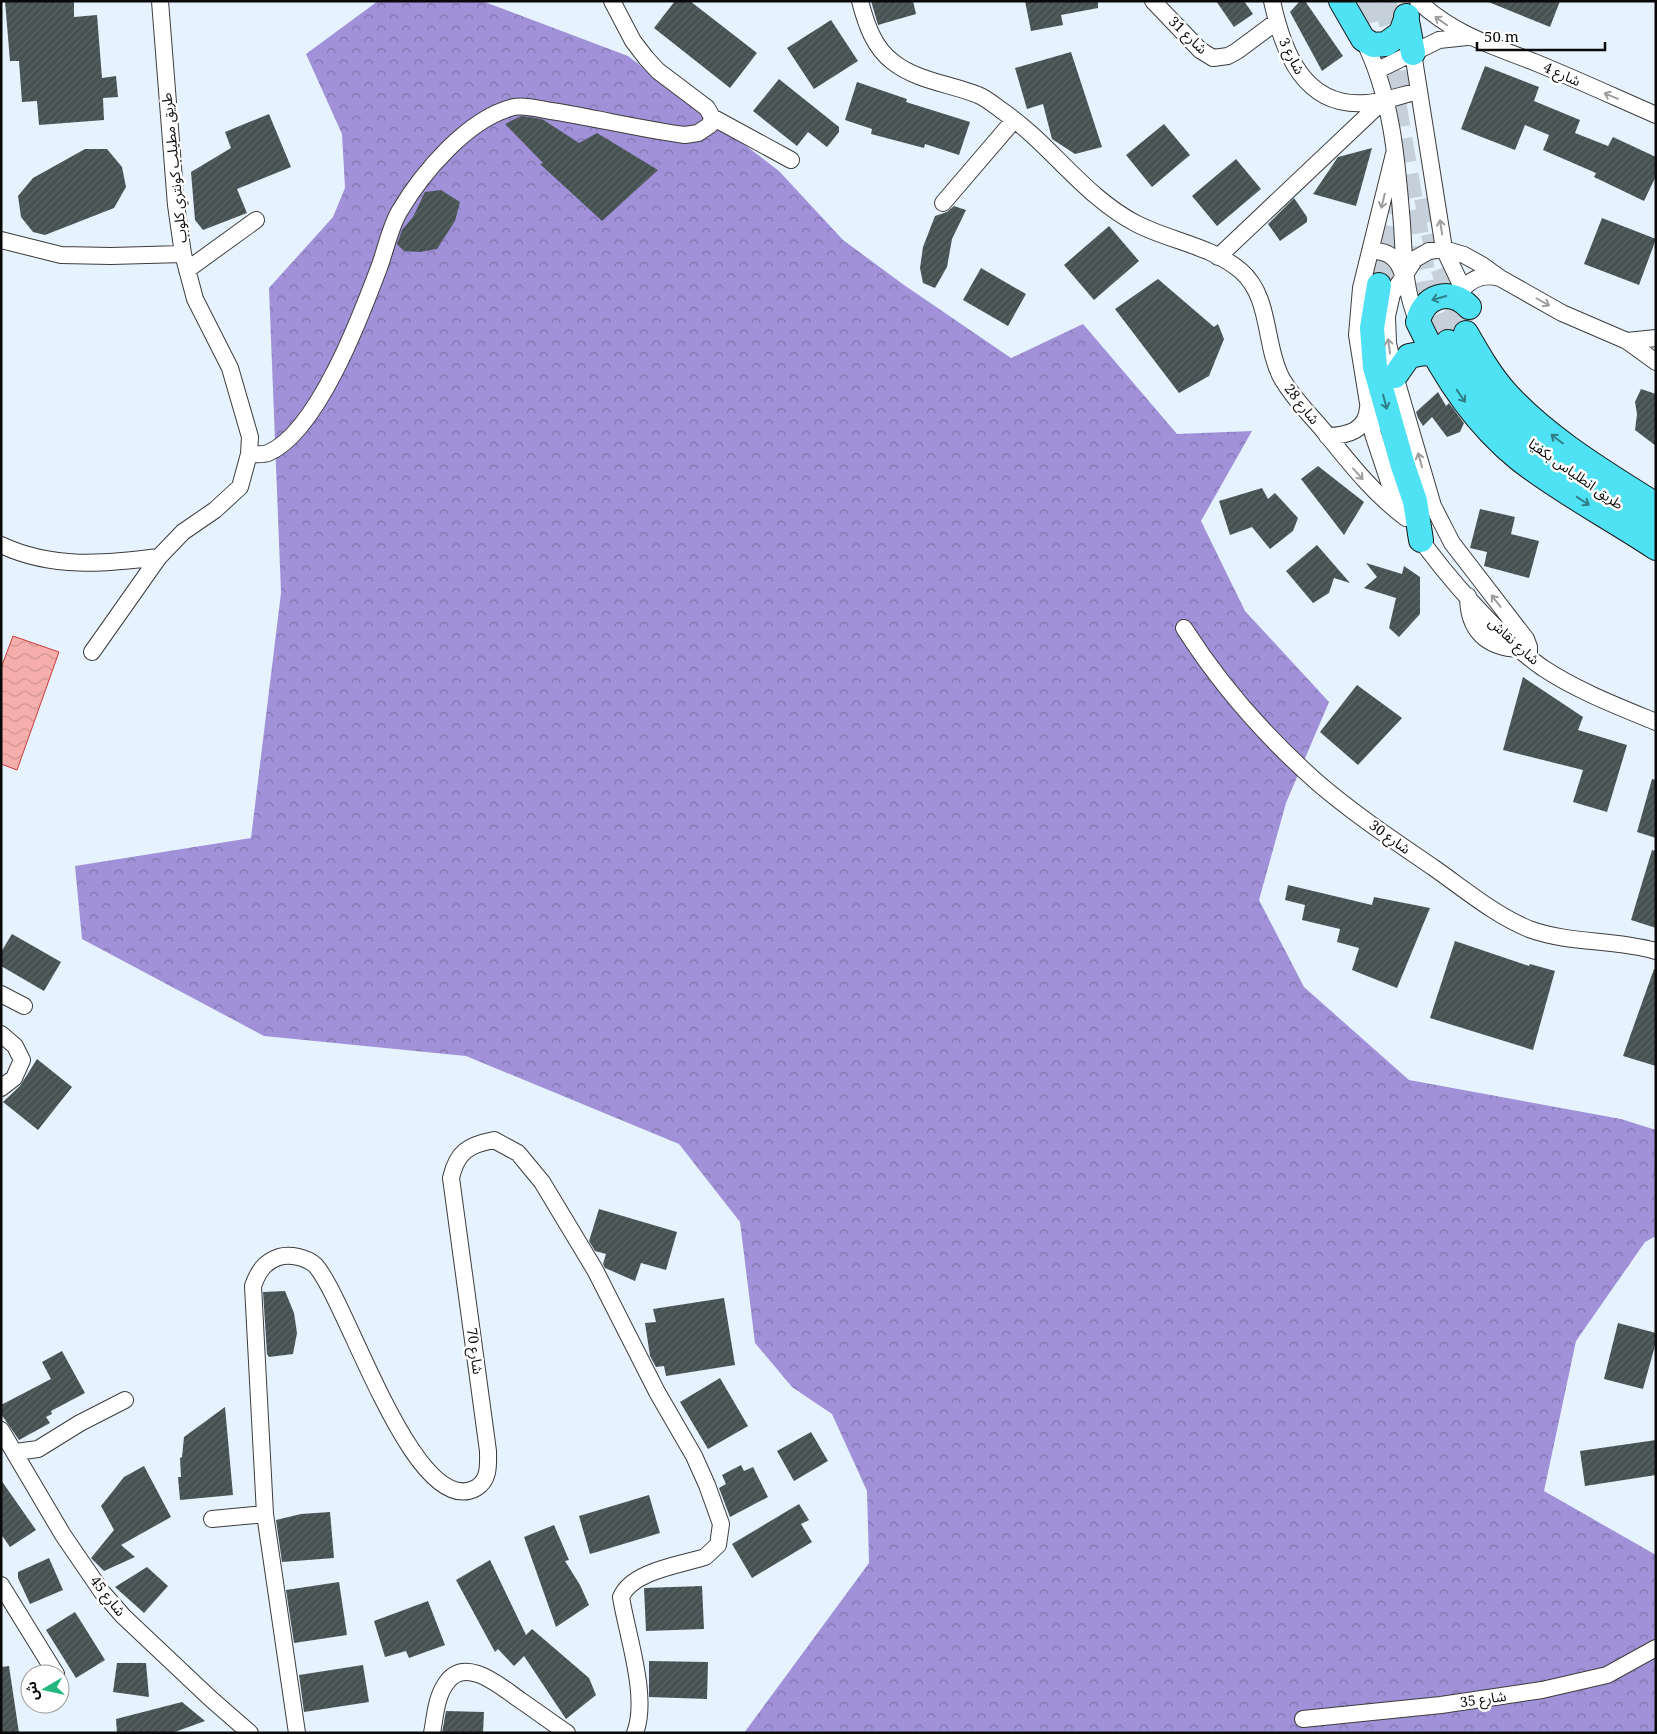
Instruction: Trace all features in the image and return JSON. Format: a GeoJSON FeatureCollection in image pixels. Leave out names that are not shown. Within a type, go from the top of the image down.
{"type":"FeatureCollection","features":[{"type":"Feature","properties":{"kind":"highway"},"geometry":{"type":"LineString","coordinates":[[1341,1],[1363,39],[1373,45],[1386,44],[1401,33],[1409,6]]}},
{"type":"Feature","properties":{"kind":"highway"},"geometry":{"type":"LineString","coordinates":[[1409,6],[1413,53]]}},
{"type":"Feature","properties":{"kind":"highway"},"geometry":{"type":"LineString","coordinates":[[1379,286],[1372,328],[1375,367],[1403,466],[1416,501],[1421,540]]}},
{"type":"Feature","properties":{"kind":"highway"},"geometry":{"type":"LineString","coordinates":[[1608,474],[1597,450],[1549,412],[1514,379],[1499,361],[1466,298],[1438,296],[1426,303],[1418,322],[1450,343],[1492,376],[1513,400],[1558,440],[1608,474],[1656,505]]}},
{"type":"Feature","properties":{"kind":"highway"},"geometry":{"type":"LineString","coordinates":[[1395,376],[1409,356],[1425,353],[1450,343]]}},
{"type":"Feature","properties":{"kind":"highway"},"geometry":{"type":"LineString","coordinates":[[1450,343],[1475,415],[1517,458],[1656,548]]}},
{"type":"Feature","properties":{"kind":"highway","name":"طريق انطلياس بكفيّا"},"geometry":{"type":"LineString","coordinates":[[1450,343],[1465,371],[1488,401],[1539,450],[1656,529]]}},
{"type":"Feature","properties":{"kind":"street","name":"طريق مطيلب كونتري كلوب"},"geometry":{"type":"LineString","coordinates":[[92,652],[159,557],[183,532],[215,510],[240,488],[249,454],[250,437],[230,368],[195,299],[183,254],[176,205],[160,1]]}},
{"type":"Feature","properties":{"kind":"street"},"geometry":{"type":"LineString","coordinates":[[612,1],[632,41],[658,71],[703,104],[712,116],[790,160]]}},
{"type":"Feature","properties":{"kind":"street","name":"شارع 28"},"geometry":{"type":"LineString","coordinates":[[860,1],[865,19],[877,46],[893,62],[909,72],[980,96],[1014,120],[1113,209],[1145,228],[1214,255],[1241,271],[1250,281],[1259,298],[1273,357],[1281,376],[1294,397],[1371,488],[1406,518]]}},
{"type":"Feature","properties":{"kind":"street","name":"شارع 31"},"geometry":{"type":"LineString","coordinates":[[1153,1],[1200,50],[1213,58],[1228,56],[1237,51],[1276,22]]}},
{"type":"Feature","properties":{"kind":"street","name":"شارع 3"},"geometry":{"type":"LineString","coordinates":[[1272,1],[1276,22],[1292,61],[1301,77],[1315,89],[1331,98],[1349,103],[1368,103],[1419,91]]}},
{"type":"Feature","properties":{"kind":"street","name":"شارع 4"},"geometry":{"type":"LineString","coordinates":[[1409,6],[1467,37],[1541,65],[1656,115]]}},
{"type":"Feature","properties":{"kind":"street"},"geometry":{"type":"LineString","coordinates":[[1378,70],[1439,40],[1467,37]]}},
{"type":"Feature","properties":{"kind":"street"},"geometry":{"type":"LineString","coordinates":[[1363,39],[1378,70],[1393,131],[1404,273],[1408,294],[1418,322]]}},
{"type":"Feature","properties":{"kind":"street"},"geometry":{"type":"LineString","coordinates":[[1413,53],[1444,248],[1466,298]]}},
{"type":"Feature","properties":{"kind":"street"},"geometry":{"type":"LineString","coordinates":[[1214,255],[1385,99]]}},
{"type":"Feature","properties":{"kind":"street"},"geometry":{"type":"LineString","coordinates":[[249,454],[267,453],[284,442],[314,408],[338,365],[362,311],[398,214],[416,187],[438,160],[477,124],[497,113],[516,107],[580,115],[685,135],[706,130],[712,122],[712,116]]}},
{"type":"Feature","properties":{"kind":"street"},"geometry":{"type":"LineString","coordinates":[[943,203],[1014,120]]}},
{"type":"Feature","properties":{"kind":"street"},"geometry":{"type":"LineString","coordinates":[[1394,154],[1361,288],[1356,320],[1358,349],[1381,463],[1392,491],[1406,518]]}},
{"type":"Feature","properties":{"kind":"street"},"geometry":{"type":"LineString","coordinates":[[187,270],[256,220]]}},
{"type":"Feature","properties":{"kind":"street"},"geometry":{"type":"LineString","coordinates":[[1,240],[61,255],[183,254]]}},
{"type":"Feature","properties":{"kind":"street"},"geometry":{"type":"LineString","coordinates":[[1524,653],[1529,647],[1526,639],[1452,543],[1433,506],[1395,376],[1388,344],[1387,316],[1392,294],[1404,273],[1422,254],[1444,248],[1464,255],[1562,313],[1627,341],[1656,362]]}},
{"type":"Feature","properties":{"kind":"street"},"geometry":{"type":"LineString","coordinates":[[1370,251],[1379,251],[1395,258],[1404,273]]}},
{"type":"Feature","properties":{"kind":"street"},"geometry":{"type":"LineString","coordinates":[[1466,298],[1468,283],[1484,276],[1500,278]]}},
{"type":"Feature","properties":{"kind":"street"},"geometry":{"type":"LineString","coordinates":[[1627,341],[1656,338]]}},
{"type":"Feature","properties":{"kind":"street"},"geometry":{"type":"LineString","coordinates":[[1328,436],[1346,435],[1361,427],[1368,412],[1369,404]]}},
{"type":"Feature","properties":{"kind":"street","name":"شارع نقاش"},"geometry":{"type":"LineString","coordinates":[[1406,518],[1421,540],[1468,596],[1524,653],[1543,668],[1589,694],[1656,722]]}},
{"type":"Feature","properties":{"kind":"street"},"geometry":{"type":"LineString","coordinates":[[1,545],[17,552],[58,562],[120,562],[159,557]]}},
{"type":"Feature","properties":{"kind":"street","name":"شارع 30"},"geometry":{"type":"LineString","coordinates":[[1184,628],[1226,687],[1273,739],[1318,783],[1378,829],[1499,913],[1529,928],[1545,933],[1585,942],[1624,944],[1656,951]]}},
{"type":"Feature","properties":{"kind":"street"},"geometry":{"type":"LineString","coordinates":[[1,994],[24,1006]]}},
{"type":"Feature","properties":{"kind":"street"},"geometry":{"type":"LineString","coordinates":[[1,1034],[15,1046],[22,1060],[14,1078],[1,1088]]}},
{"type":"Feature","properties":{"kind":"street","name":"شارع 70"},"geometry":{"type":"LineString","coordinates":[[297,1733],[265,1514],[253,1286],[261,1267],[283,1256],[307,1260],[319,1271],[400,1432],[430,1475],[444,1486],[460,1492],[473,1490],[485,1481],[488,1467],[488,1451],[451,1178],[459,1156],[470,1148],[494,1140],[518,1153],[542,1182],[595,1270],[657,1392],[694,1456],[721,1524],[718,1544],[705,1557],[644,1576],[624,1590],[621,1597],[637,1681],[638,1725],[635,1733]]}},
{"type":"Feature","properties":{"kind":"street"},"geometry":{"type":"LineString","coordinates":[[16,1452],[38,1449],[125,1400]]}},
{"type":"Feature","properties":{"kind":"street","name":"شارع 45"},"geometry":{"type":"LineString","coordinates":[[1,1430],[16,1452],[63,1534],[102,1592],[123,1616],[250,1733]]}},
{"type":"Feature","properties":{"kind":"street"},"geometry":{"type":"LineString","coordinates":[[212,1519],[265,1514]]}},
{"type":"Feature","properties":{"kind":"street"},"geometry":{"type":"LineString","coordinates":[[1,1585],[50,1664]]}},
{"type":"Feature","properties":{"kind":"street","name":"شارع 35"},"geometry":{"type":"LineString","coordinates":[[1303,1719],[1442,1705],[1542,1690],[1607,1676],[1656,1648]]}},
{"type":"Feature","properties":{"kind":"street"},"geometry":{"type":"LineString","coordinates":[[432,1733],[443,1686],[452,1675],[474,1672],[495,1682],[567,1733]]}},
{"type":"Feature","properties":{"kind":"green space"},"geometry":{"type":"Polygon","coordinates":[[[378,1],[482,1],[628,56],[779,171],[843,240],[904,285],[1011,358],[1083,324],[1177,434],[1252,431],[1201,521],[1245,611],[1329,702],[1286,803],[1259,900],[1304,987],[1409,1080],[1621,1119],[1656,1130],[1656,1236],[1645,1242],[1576,1341],[1544,1491],[1656,1555],[1656,1733],[744,1733],[869,1563],[867,1491],[832,1414],[792,1387],[755,1343],[740,1222],[679,1144],[466,1056],[264,1036],[82,939],[75,866],[251,838],[281,593],[269,288],[333,217],[345,188],[342,134],[306,54],[378,1]]]}},
{"type":"Feature","properties":{"kind":"water"},"geometry":{"type":"Polygon","coordinates":[[[13,636],[59,652],[17,770],[1,764],[1,668],[13,636]]]}},
{"type":"Feature","properties":{"kind":"building"},"geometry":{"type":"Polygon","coordinates":[[[5,1],[74,1],[74,17],[97,15],[102,78],[116,76],[118,97],[103,98],[104,120],[39,125],[37,101],[22,102],[19,61],[10,61],[5,1]]]}},
{"type":"Feature","properties":{"kind":"building"},"geometry":{"type":"Polygon","coordinates":[[[675,1],[690,1],[757,53],[730,88],[654,28],[675,1]]]}},
{"type":"Feature","properties":{"kind":"building"},"geometry":{"type":"Polygon","coordinates":[[[871,1],[913,1],[916,14],[878,25],[871,1]]]}},
{"type":"Feature","properties":{"kind":"building"},"geometry":{"type":"Polygon","coordinates":[[[1025,1],[1098,1],[1098,8],[1061,15],[1063,25],[1031,31],[1025,1]]]}},
{"type":"Feature","properties":{"kind":"building"},"geometry":{"type":"Polygon","coordinates":[[[1216,1],[1244,1],[1253,14],[1234,27],[1216,1]]]}},
{"type":"Feature","properties":{"kind":"building"},"geometry":{"type":"Polygon","coordinates":[[[1300,1],[1305,1],[1343,56],[1322,71],[1290,12],[1300,1]]]}},
{"type":"Feature","properties":{"kind":"building"},"geometry":{"type":"Polygon","coordinates":[[[1486,1],[1560,1],[1550,27],[1486,1]]]}},
{"type":"Feature","properties":{"kind":"building"},"geometry":{"type":"Polygon","coordinates":[[[831,20],[858,61],[814,89],[787,48],[831,20]]]}},
{"type":"Feature","properties":{"kind":"building"},"geometry":{"type":"Polygon","coordinates":[[[1071,52],[1102,147],[1075,154],[1052,139],[1043,104],[1027,109],[1015,68],[1071,52]]]}},
{"type":"Feature","properties":{"kind":"building"},"geometry":{"type":"Polygon","coordinates":[[[1485,66],[1539,87],[1534,101],[1580,120],[1575,133],[1608,146],[1613,137],[1656,157],[1656,176],[1644,201],[1594,177],[1596,173],[1543,150],[1549,135],[1525,125],[1515,150],[1461,129],[1485,66]]]}},
{"type":"Feature","properties":{"kind":"building"},"geometry":{"type":"Polygon","coordinates":[[[779,79],[839,127],[839,132],[827,147],[808,132],[797,146],[753,111],[779,79]]]}},
{"type":"Feature","properties":{"kind":"building"},"geometry":{"type":"Polygon","coordinates":[[[857,82],[907,99],[906,102],[970,122],[959,155],[925,144],[924,148],[871,134],[872,129],[845,120],[857,82]]]}},
{"type":"Feature","properties":{"kind":"building"},"geometry":{"type":"Polygon","coordinates":[[[269,114],[291,167],[237,189],[247,213],[203,230],[195,220],[191,172],[231,148],[225,132],[269,114]]]}},
{"type":"Feature","properties":{"kind":"building"},"geometry":{"type":"Polygon","coordinates":[[[521,116],[542,119],[579,143],[597,133],[658,170],[602,221],[540,164],[543,163],[505,124],[521,116]]]}},
{"type":"Feature","properties":{"kind":"building"},"geometry":{"type":"Polygon","coordinates":[[[1164,124],[1190,155],[1152,187],[1126,155],[1164,124]]]}},
{"type":"Feature","properties":{"kind":"building"},"geometry":{"type":"Polygon","coordinates":[[[1372,148],[1356,206],[1313,194],[1338,157],[1372,148]]]}},
{"type":"Feature","properties":{"kind":"building"},"geometry":{"type":"Polygon","coordinates":[[[85,149],[107,149],[122,167],[126,187],[114,208],[45,235],[33,232],[21,217],[18,196],[33,178],[85,149]]]}},
{"type":"Feature","properties":{"kind":"building"},"geometry":{"type":"Polygon","coordinates":[[[1236,159],[1261,189],[1217,226],[1192,196],[1236,159]]]}},
{"type":"Feature","properties":{"kind":"building"},"geometry":{"type":"Polygon","coordinates":[[[441,190],[460,202],[455,221],[437,249],[420,252],[404,251],[397,244],[402,230],[413,217],[425,192],[441,190]]]}},
{"type":"Feature","properties":{"kind":"building"},"geometry":{"type":"Polygon","coordinates":[[[1294,198],[1307,217],[1307,222],[1280,241],[1268,224],[1294,198]]]}},
{"type":"Feature","properties":{"kind":"building"},"geometry":{"type":"Polygon","coordinates":[[[954,206],[966,210],[952,239],[947,267],[935,288],[923,283],[920,268],[923,247],[935,216],[947,212],[954,206]]]}},
{"type":"Feature","properties":{"kind":"building"},"geometry":{"type":"Polygon","coordinates":[[[1602,218],[1656,239],[1639,285],[1584,264],[1602,218]]]}},
{"type":"Feature","properties":{"kind":"building"},"geometry":{"type":"Polygon","coordinates":[[[1109,226],[1139,261],[1094,300],[1064,265],[1109,226]]]}},
{"type":"Feature","properties":{"kind":"building"},"geometry":{"type":"Polygon","coordinates":[[[981,268],[1026,294],[1008,326],[963,300],[981,268]]]}},
{"type":"Feature","properties":{"kind":"building"},"geometry":{"type":"Polygon","coordinates":[[[1158,279],[1214,327],[1218,324],[1224,339],[1209,376],[1179,393],[1115,309],[1158,279]]]}},
{"type":"Feature","properties":{"kind":"building"},"geometry":{"type":"Polygon","coordinates":[[[1641,389],[1656,394],[1656,446],[1635,430],[1637,414],[1635,402],[1641,389]]]}},
{"type":"Feature","properties":{"kind":"building"},"geometry":{"type":"Polygon","coordinates":[[[1438,392],[1446,406],[1449,403],[1464,423],[1460,432],[1447,437],[1432,417],[1423,426],[1416,412],[1438,392]]]}},
{"type":"Feature","properties":{"kind":"building"},"geometry":{"type":"Polygon","coordinates":[[[1318,466],[1364,502],[1344,535],[1301,479],[1318,466]]]}},
{"type":"Feature","properties":{"kind":"building"},"geometry":{"type":"Polygon","coordinates":[[[1262,488],[1268,499],[1275,493],[1298,518],[1293,531],[1270,549],[1252,527],[1230,535],[1219,501],[1262,488]]]}},
{"type":"Feature","properties":{"kind":"building"},"geometry":{"type":"Polygon","coordinates":[[[1480,509],[1515,517],[1511,534],[1539,541],[1529,578],[1484,566],[1487,552],[1470,548],[1480,509]]]}},
{"type":"Feature","properties":{"kind":"building"},"geometry":{"type":"Polygon","coordinates":[[[1317,545],[1350,583],[1334,578],[1329,593],[1313,603],[1286,571],[1317,545]]]}},
{"type":"Feature","properties":{"kind":"building"},"geometry":{"type":"Polygon","coordinates":[[[1366,563],[1402,574],[1404,566],[1420,577],[1420,614],[1399,637],[1389,628],[1396,598],[1364,588],[1377,577],[1366,563]]]}},
{"type":"Feature","properties":{"kind":"building"},"geometry":{"type":"Polygon","coordinates":[[[1523,677],[1583,717],[1578,730],[1627,745],[1607,812],[1573,802],[1583,770],[1503,750],[1523,677]]]}},
{"type":"Feature","properties":{"kind":"building"},"geometry":{"type":"Polygon","coordinates":[[[1357,685],[1402,718],[1358,765],[1320,732],[1357,685]]]}},
{"type":"Feature","properties":{"kind":"building"},"geometry":{"type":"Polygon","coordinates":[[[1652,779],[1656,780],[1656,838],[1637,832],[1652,779]]]}},
{"type":"Feature","properties":{"kind":"building"},"geometry":{"type":"Polygon","coordinates":[[[1652,850],[1656,851],[1656,928],[1631,920],[1652,850]]]}},
{"type":"Feature","properties":{"kind":"building"},"geometry":{"type":"Polygon","coordinates":[[[1288,885],[1372,905],[1374,897],[1430,908],[1397,988],[1352,970],[1359,948],[1337,942],[1340,929],[1302,920],[1305,905],[1285,900],[1288,885]]]}},
{"type":"Feature","properties":{"kind":"building"},"geometry":{"type":"Polygon","coordinates":[[[12,934],[61,962],[44,991],[1,966],[1,952],[12,934]]]}},
{"type":"Feature","properties":{"kind":"building"},"geometry":{"type":"Polygon","coordinates":[[[1455,941],[1529,966],[1530,964],[1555,971],[1533,1050],[1430,1018],[1455,941]]]}},
{"type":"Feature","properties":{"kind":"building"},"geometry":{"type":"Polygon","coordinates":[[[1654,969],[1656,969],[1656,1066],[1623,1056],[1654,969]]]}},
{"type":"Feature","properties":{"kind":"building"},"geometry":{"type":"Polygon","coordinates":[[[37,1059],[72,1087],[38,1130],[3,1102],[20,1086],[37,1059]]]}},
{"type":"Feature","properties":{"kind":"building"},"geometry":{"type":"Polygon","coordinates":[[[599,1209],[677,1232],[666,1270],[641,1263],[635,1281],[605,1268],[603,1264],[606,1254],[595,1251],[589,1241],[599,1209]]]}},
{"type":"Feature","properties":{"kind":"building"},"geometry":{"type":"Polygon","coordinates":[[[285,1291],[294,1313],[297,1333],[293,1354],[269,1357],[267,1354],[263,1292],[285,1291]]]}},
{"type":"Feature","properties":{"kind":"building"},"geometry":{"type":"Polygon","coordinates":[[[724,1298],[735,1365],[666,1376],[664,1366],[656,1367],[650,1356],[645,1323],[656,1322],[653,1309],[724,1298]]]}},
{"type":"Feature","properties":{"kind":"building"},"geometry":{"type":"Polygon","coordinates":[[[1618,1323],[1656,1333],[1656,1342],[1643,1389],[1604,1379],[1618,1323]]]}},
{"type":"Feature","properties":{"kind":"building"},"geometry":{"type":"Polygon","coordinates":[[[62,1351],[85,1393],[51,1411],[52,1414],[46,1417],[50,1423],[19,1440],[1,1414],[1,1405],[51,1379],[42,1362],[62,1351]]]}},
{"type":"Feature","properties":{"kind":"building"},"geometry":{"type":"Polygon","coordinates":[[[720,1378],[748,1426],[708,1449],[680,1402],[720,1378]]]}},
{"type":"Feature","properties":{"kind":"building"},"geometry":{"type":"Polygon","coordinates":[[[225,1407],[233,1495],[180,1500],[178,1477],[181,1477],[180,1458],[182,1457],[184,1437],[225,1407]]]}},
{"type":"Feature","properties":{"kind":"building"},"geometry":{"type":"Polygon","coordinates":[[[811,1432],[828,1461],[794,1481],[777,1451],[811,1432]]]}},
{"type":"Feature","properties":{"kind":"building"},"geometry":{"type":"Polygon","coordinates":[[[1656,1440],[1656,1475],[1585,1486],[1580,1451],[1656,1440]]]}},
{"type":"Feature","properties":{"kind":"building"},"geometry":{"type":"Polygon","coordinates":[[[741,1465],[744,1471],[753,1467],[768,1497],[730,1517],[719,1488],[726,1484],[722,1475],[741,1465]]]}},
{"type":"Feature","properties":{"kind":"building"},"geometry":{"type":"Polygon","coordinates":[[[144,1466],[171,1517],[121,1545],[135,1557],[104,1571],[91,1558],[114,1530],[101,1506],[124,1477],[144,1466]]]}},
{"type":"Feature","properties":{"kind":"building"},"geometry":{"type":"Polygon","coordinates":[[[1,1480],[36,1530],[10,1547],[1,1534],[1,1480]]]}},
{"type":"Feature","properties":{"kind":"building"},"geometry":{"type":"Polygon","coordinates":[[[649,1495],[660,1533],[590,1554],[579,1516],[649,1495]]]}},
{"type":"Feature","properties":{"kind":"building"},"geometry":{"type":"Polygon","coordinates":[[[799,1504],[809,1520],[801,1524],[812,1542],[752,1578],[732,1544],[799,1504]]]}},
{"type":"Feature","properties":{"kind":"building"},"geometry":{"type":"Polygon","coordinates":[[[330,1512],[334,1558],[282,1562],[276,1520],[301,1514],[330,1512]]]}},
{"type":"Feature","properties":{"kind":"building"},"geometry":{"type":"Polygon","coordinates":[[[554,1525],[569,1560],[565,1561],[580,1585],[589,1605],[556,1627],[524,1537],[554,1525]]]}},
{"type":"Feature","properties":{"kind":"building"},"geometry":{"type":"Polygon","coordinates":[[[49,1558],[63,1590],[30,1604],[18,1578],[18,1572],[49,1558]]]}},
{"type":"Feature","properties":{"kind":"building"},"geometry":{"type":"Polygon","coordinates":[[[490,1560],[526,1635],[532,1629],[589,1678],[596,1695],[566,1719],[524,1656],[514,1666],[498,1649],[495,1652],[456,1580],[490,1560]]]}},
{"type":"Feature","properties":{"kind":"building"},"geometry":{"type":"Polygon","coordinates":[[[147,1567],[168,1586],[144,1613],[115,1587],[147,1567]]]}},
{"type":"Feature","properties":{"kind":"building"},"geometry":{"type":"Polygon","coordinates":[[[339,1582],[347,1635],[294,1643],[286,1590],[339,1582]]]}},
{"type":"Feature","properties":{"kind":"building"},"geometry":{"type":"Polygon","coordinates":[[[702,1586],[704,1629],[646,1631],[644,1588],[702,1586]]]}},
{"type":"Feature","properties":{"kind":"building"},"geometry":{"type":"Polygon","coordinates":[[[428,1601],[445,1645],[409,1658],[406,1651],[385,1657],[374,1621],[428,1601]]]}},
{"type":"Feature","properties":{"kind":"building"},"geometry":{"type":"Polygon","coordinates":[[[75,1612],[105,1660],[76,1678],[70,1668],[70,1664],[67,1664],[46,1630],[75,1612]]]}},
{"type":"Feature","properties":{"kind":"building"},"geometry":{"type":"Polygon","coordinates":[[[649,1661],[708,1662],[707,1699],[649,1697],[649,1661]]]}},
{"type":"Feature","properties":{"kind":"building"},"geometry":{"type":"Polygon","coordinates":[[[117,1663],[146,1663],[149,1697],[113,1692],[117,1663]]]}},
{"type":"Feature","properties":{"kind":"building"},"geometry":{"type":"Polygon","coordinates":[[[363,1665],[369,1702],[304,1712],[299,1675],[363,1665]]]}},
{"type":"Feature","properties":{"kind":"building"},"geometry":{"type":"Polygon","coordinates":[[[9,1666],[19,1733],[1,1733],[1,1667],[9,1666]]]}},
{"type":"Feature","properties":{"kind":"building"},"geometry":{"type":"Polygon","coordinates":[[[182,1702],[205,1721],[172,1733],[117,1733],[116,1719],[182,1702]]]}},
{"type":"Feature","properties":{"kind":"building"},"geometry":{"type":"Polygon","coordinates":[[[446,1711],[484,1712],[483,1733],[442,1733],[446,1711]]]}},
{"type":"Feature","properties":{"kind":"tunnel"},"geometry":{"type":"LineString","coordinates":[[1363,1],[1374,21],[1391,84],[1427,294],[1448,342]]}},
{"type":"Feature","properties":{"kind":"tunnel"},"geometry":{"type":"LineString","coordinates":[[1384,1],[1398,44],[1410,101]]}},
{"type":"Feature","properties":{"kind":"tunnel"},"geometry":{"type":"LineString","coordinates":[[1379,285],[1400,185]]}},
{"type":"Feature","properties":{"kind":"tunnel"},"geometry":{"type":"LineString","coordinates":[[1426,198],[1437,253],[1466,333]]}}]}
